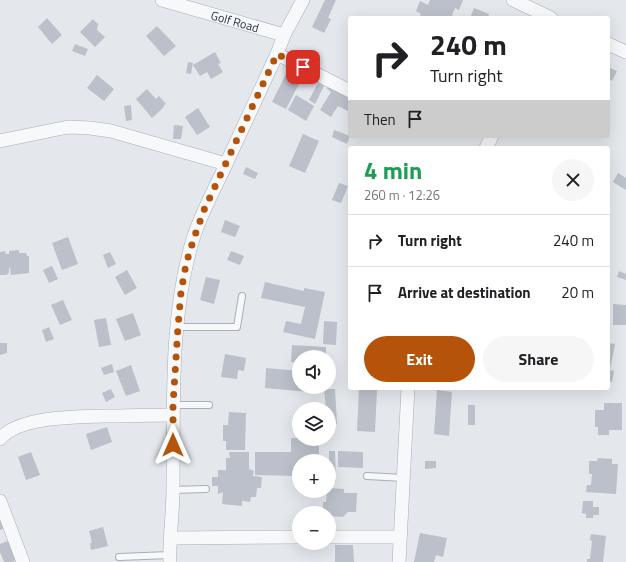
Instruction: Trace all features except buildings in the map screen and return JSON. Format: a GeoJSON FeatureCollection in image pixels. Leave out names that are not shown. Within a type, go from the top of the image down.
{"type":"FeatureCollection","features":[{"type":"Feature","properties":{"kind":"street","name":"Golf Road"},"geometry":{"type":"LineString","coordinates":[[162,0],[284,35]]}},
{"type":"Feature","properties":{"kind":"street"},"geometry":{"type":"LineString","coordinates":[[170,558],[173,490],[173,410],[181,292],[186,264],[204,210],[277,54],[284,35],[303,0]]}},
{"type":"Feature","properties":{"kind":"street"},"geometry":{"type":"LineString","coordinates":[[513,0],[546,16]]}},
{"type":"Feature","properties":{"kind":"street"},"geometry":{"type":"LineString","coordinates":[[610,45],[626,52]]}},
{"type":"Feature","properties":{"kind":"street"},"geometry":{"type":"LineString","coordinates":[[277,54],[348,90]]}},
{"type":"Feature","properties":{"kind":"street"},"geometry":{"type":"LineString","coordinates":[[0,141],[68,127],[90,128],[110,131],[226,164]]}},
{"type":"Feature","properties":{"kind":"street"},"geometry":{"type":"LineString","coordinates":[[399,562],[408,390]]}},
{"type":"Feature","properties":{"kind":"street"},"geometry":{"type":"LineString","coordinates":[[0,440],[3,436],[13,430],[38,421],[52,418],[105,416],[173,410]]}},
{"type":"Feature","properties":{"kind":"street"},"geometry":{"type":"LineString","coordinates":[[0,501],[23,562]]}},
{"type":"Feature","properties":{"kind":"street"},"geometry":{"type":"LineString","coordinates":[[171,538],[292,537]]}},
{"type":"Feature","properties":{"kind":"street"},"geometry":{"type":"LineString","coordinates":[[336,537],[400,537]]}},
{"type":"Feature","properties":{"kind":"lane"},"geometry":{"type":"LineString","coordinates":[[178,327],[237,327],[242,296]]}},
{"type":"Feature","properties":{"kind":"lane"},"geometry":{"type":"LineString","coordinates":[[173,410],[209,405]]}},
{"type":"Feature","properties":{"kind":"lane"},"geometry":{"type":"LineString","coordinates":[[366,476],[404,478]]}},
{"type":"Feature","properties":{"kind":"lane"},"geometry":{"type":"LineString","coordinates":[[173,490],[206,489]]}},
{"type":"Feature","properties":{"kind":"lane"},"geometry":{"type":"LineString","coordinates":[[119,557],[170,558]]}},
{"type":"Feature","properties":{"kind":"route"},"geometry":{"type":"LineString","coordinates":[[173,445],[173,405],[181,292],[186,264],[194,238],[204,210],[277,54],[303,67]]}}]}
